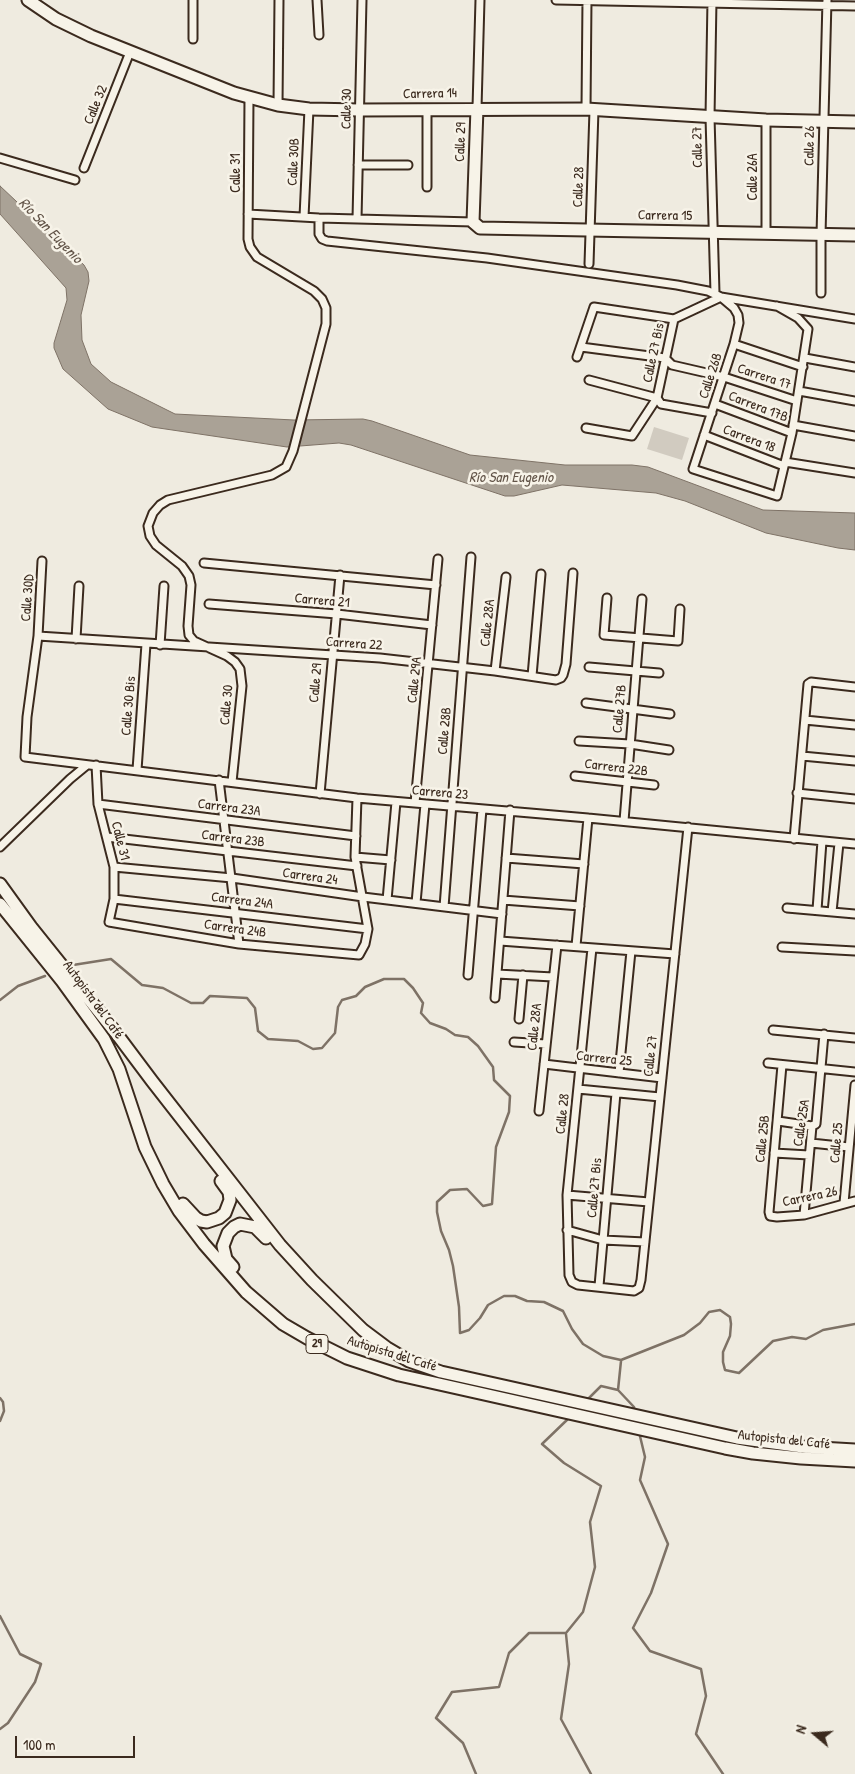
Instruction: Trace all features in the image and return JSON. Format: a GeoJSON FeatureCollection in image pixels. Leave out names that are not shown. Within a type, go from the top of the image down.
{"type":"FeatureCollection","features":[{"type":"Feature","properties":{"kind":"main road","name":"Carrera 14"},"geometry":{"type":"LineString","coordinates":[[28,0],[56,19],[130,52],[249,98],[278,105],[309,109],[360,110],[590,109],[766,120],[855,122]]}},
{"type":"Feature","properties":{"kind":"main road","name":"Calle 29"},"geometry":{"type":"LineString","coordinates":[[474,223],[476,108]]}},
{"type":"Feature","properties":{"kind":"main road","name":"Carrera 15"},"geometry":{"type":"LineString","coordinates":[[474,223],[480,228],[486,229],[855,235]]}},
{"type":"Feature","properties":{"kind":"main road","name":"Autopista del Café"},"geometry":{"type":"LineString","coordinates":[[0,884],[31,927],[293,1261],[363,1330],[397,1354],[424,1367],[441,1372],[737,1438],[803,1447],[855,1450]]}},
{"type":"Feature","properties":{"kind":"main road","name":"Autopista del Café"},"geometry":{"type":"LineString","coordinates":[[0,904],[96,1026],[112,1052],[145,1147],[179,1211],[204,1244],[246,1292],[273,1316],[301,1335],[348,1358],[399,1375],[725,1448],[801,1458],[855,1461]]}},
{"type":"Feature","properties":{"kind":"main road"},"geometry":{"type":"LineString","coordinates":[[126,1092],[166,1175],[181,1201],[196,1218],[207,1222],[213,1221],[225,1213],[230,1200],[228,1192],[176,1122],[152,1082]]}},
{"type":"Feature","properties":{"kind":"main road"},"geometry":{"type":"LineString","coordinates":[[348,1358],[327,1348],[284,1317],[230,1265],[224,1254],[224,1239],[228,1232],[240,1224],[255,1228],[262,1233],[293,1270],[363,1330]]}},
{"type":"Feature","properties":{"kind":"street"},"geometry":{"type":"LineString","coordinates":[[193,0],[193,39]]}},
{"type":"Feature","properties":{"kind":"street"},"geometry":{"type":"LineString","coordinates":[[278,105],[279,0]]}},
{"type":"Feature","properties":{"kind":"street"},"geometry":{"type":"LineString","coordinates":[[317,0],[319,35]]}},
{"type":"Feature","properties":{"kind":"street","name":"Calle 30"},"geometry":{"type":"LineString","coordinates":[[357,219],[362,0]]}},
{"type":"Feature","properties":{"kind":"street","name":"Calle 29"},"geometry":{"type":"LineString","coordinates":[[476,108],[480,0]]}},
{"type":"Feature","properties":{"kind":"street"},"geometry":{"type":"LineString","coordinates":[[556,0],[792,2],[855,6]]}},
{"type":"Feature","properties":{"kind":"street","name":"Calle 28"},"geometry":{"type":"LineString","coordinates":[[587,0],[590,109],[589,264]]}},
{"type":"Feature","properties":{"kind":"street","name":"Calle 27"},"geometry":{"type":"LineString","coordinates":[[712,1],[710,117],[712,232],[718,295]]}},
{"type":"Feature","properties":{"kind":"street","name":"Calle 26"},"geometry":{"type":"LineString","coordinates":[[821,294],[827,3]]}},
{"type":"Feature","properties":{"kind":"street","name":"Calle 32"},"geometry":{"type":"LineString","coordinates":[[84,168],[130,52]]}},
{"type":"Feature","properties":{"kind":"street","name":"Calle 31"},"geometry":{"type":"LineString","coordinates":[[208,648],[194,641],[189,635],[191,585],[189,576],[182,566],[156,545],[150,536],[148,526],[153,513],[168,500],[279,472],[286,467],[293,451],[326,324],[326,308],[322,299],[314,291],[257,257],[250,247],[248,239],[249,98]]}},
{"type":"Feature","properties":{"kind":"street","name":"Calle 30B"},"geometry":{"type":"LineString","coordinates":[[304,217],[309,109]]}},
{"type":"Feature","properties":{"kind":"street"},"geometry":{"type":"LineString","coordinates":[[427,109],[427,187]]}},
{"type":"Feature","properties":{"kind":"street","name":"Calle 26A"},"geometry":{"type":"LineString","coordinates":[[766,120],[766,234]]}},
{"type":"Feature","properties":{"kind":"street"},"geometry":{"type":"LineString","coordinates":[[0,158],[75,180]]}},
{"type":"Feature","properties":{"kind":"street"},"geometry":{"type":"LineString","coordinates":[[358,165],[408,165]]}},
{"type":"Feature","properties":{"kind":"street","name":"Carrera 15"},"geometry":{"type":"LineString","coordinates":[[248,214],[474,223]]}},
{"type":"Feature","properties":{"kind":"street"},"geometry":{"type":"LineString","coordinates":[[319,218],[319,234],[322,239],[328,241],[487,258],[677,285],[718,295],[855,320]]}},
{"type":"Feature","properties":{"kind":"street","name":"Calle 27 Bis"},"geometry":{"type":"LineString","coordinates":[[586,428],[632,436],[657,398],[674,319],[718,295]]}},
{"type":"Feature","properties":{"kind":"street","name":"Calle 26B"},"geometry":{"type":"LineString","coordinates":[[718,295],[734,308],[738,315],[739,323],[724,377],[694,469],[777,496],[784,464]]}},
{"type":"Feature","properties":{"kind":"street"},"geometry":{"type":"LineString","coordinates":[[777,306],[798,318],[808,329],[792,433],[784,464]]}},
{"type":"Feature","properties":{"kind":"street"},"geometry":{"type":"LineString","coordinates":[[578,357],[594,307],[674,319]]}},
{"type":"Feature","properties":{"kind":"street"},"geometry":{"type":"LineString","coordinates":[[734,344],[803,367]]}},
{"type":"Feature","properties":{"kind":"street"},"geometry":{"type":"LineString","coordinates":[[581,347],[665,358],[672,365],[724,377]]}},
{"type":"Feature","properties":{"kind":"street"},"geometry":{"type":"LineString","coordinates":[[805,358],[855,367]]}},
{"type":"Feature","properties":{"kind":"street","name":"Carrera 17"},"geometry":{"type":"LineString","coordinates":[[724,377],[797,401]]}},
{"type":"Feature","properties":{"kind":"street"},"geometry":{"type":"LineString","coordinates":[[589,380],[657,398],[662,404],[712,413]]}},
{"type":"Feature","properties":{"kind":"street"},"geometry":{"type":"LineString","coordinates":[[799,391],[855,401]]}},
{"type":"Feature","properties":{"kind":"street","name":"Carrera 17B"},"geometry":{"type":"LineString","coordinates":[[715,404],[792,433]]}},
{"type":"Feature","properties":{"kind":"street"},"geometry":{"type":"LineString","coordinates":[[793,425],[855,436]]}},
{"type":"Feature","properties":{"kind":"street","name":"Carrera 18"},"geometry":{"type":"LineString","coordinates":[[704,435],[784,464],[855,473]]}},
{"type":"Feature","properties":{"kind":"street","name":"Calle 28B"},"geometry":{"type":"LineString","coordinates":[[444,907],[471,557]]}},
{"type":"Feature","properties":{"kind":"street","name":"Calle 29A"},"geometry":{"type":"LineString","coordinates":[[415,804],[438,559]]}},
{"type":"Feature","properties":{"kind":"street","name":"Calle 30D"},"geometry":{"type":"LineString","coordinates":[[38,636],[42,562]]}},
{"type":"Feature","properties":{"kind":"street"},"geometry":{"type":"LineString","coordinates":[[204,563],[436,585]]}},
{"type":"Feature","properties":{"kind":"street","name":"Carrera 22"},"geometry":{"type":"LineString","coordinates":[[38,636],[429,663],[496,670],[556,680],[563,675],[566,664],[574,573]]}},
{"type":"Feature","properties":{"kind":"street"},"geometry":{"type":"LineString","coordinates":[[532,676],[541,574]]}},
{"type":"Feature","properties":{"kind":"street","name":"Calle 29"},"geometry":{"type":"LineString","coordinates":[[320,794],[340,575]]}},
{"type":"Feature","properties":{"kind":"street","name":"Calle 28A"},"geometry":{"type":"LineString","coordinates":[[496,670],[506,577]]}},
{"type":"Feature","properties":{"kind":"street"},"geometry":{"type":"LineString","coordinates":[[76,639],[79,586]]}},
{"type":"Feature","properties":{"kind":"street"},"geometry":{"type":"LineString","coordinates":[[160,645],[164,586]]}},
{"type":"Feature","properties":{"kind":"street"},"geometry":{"type":"LineString","coordinates":[[607,598],[604,635],[678,641],[680,609]]}},
{"type":"Feature","properties":{"kind":"street","name":"Calle 27B"},"geometry":{"type":"LineString","coordinates":[[624,821],[642,599]]}},
{"type":"Feature","properties":{"kind":"street","name":"Carrera 21"},"geometry":{"type":"LineString","coordinates":[[209,604],[337,614],[432,625]]}},
{"type":"Feature","properties":{"kind":"street","name":"Carrera 23"},"geometry":{"type":"LineString","coordinates":[[38,636],[27,717],[25,756],[357,798],[510,810],[855,844]]}},
{"type":"Feature","properties":{"kind":"street","name":"Calle 30 Bis"},"geometry":{"type":"LineString","coordinates":[[137,770],[146,644]]}},
{"type":"Feature","properties":{"kind":"street","name":"Calle 30"},"geometry":{"type":"LineString","coordinates":[[208,648],[227,656],[235,662],[240,669],[242,677],[232,782]]}},
{"type":"Feature","properties":{"kind":"street"},"geometry":{"type":"LineString","coordinates":[[589,667],[660,674]]}},
{"type":"Feature","properties":{"kind":"street"},"geometry":{"type":"LineString","coordinates":[[794,839],[808,684],[811,682],[855,687]]}},
{"type":"Feature","properties":{"kind":"street"},"geometry":{"type":"LineString","coordinates":[[586,703],[670,714]]}},
{"type":"Feature","properties":{"kind":"street"},"geometry":{"type":"LineString","coordinates":[[804,720],[855,725]]}},
{"type":"Feature","properties":{"kind":"street"},"geometry":{"type":"LineString","coordinates":[[579,741],[630,744],[669,750]]}},
{"type":"Feature","properties":{"kind":"street"},"geometry":{"type":"LineString","coordinates":[[802,756],[855,761]]}},
{"type":"Feature","properties":{"kind":"street"},"geometry":{"type":"LineString","coordinates":[[1,846],[86,765]]}},
{"type":"Feature","properties":{"kind":"street","name":"Calle 31"},"geometry":{"type":"LineString","coordinates":[[96,765],[98,804],[114,867],[114,898],[110,922]]}},
{"type":"Feature","properties":{"kind":"street","name":"Carrera 22B"},"geometry":{"type":"LineString","coordinates":[[575,776],[654,785]]}},
{"type":"Feature","properties":{"kind":"street"},"geometry":{"type":"LineString","coordinates":[[219,780],[239,944]]}},
{"type":"Feature","properties":{"kind":"street"},"geometry":{"type":"LineString","coordinates":[[797,793],[855,799]]}},
{"type":"Feature","properties":{"kind":"street"},"geometry":{"type":"LineString","coordinates":[[357,798],[355,857],[368,929]]}},
{"type":"Feature","properties":{"kind":"street"},"geometry":{"type":"LineString","coordinates":[[387,900],[396,802]]}},
{"type":"Feature","properties":{"kind":"street","name":"Carrera 23A"},"geometry":{"type":"LineString","coordinates":[[98,804],[356,836]]}},
{"type":"Feature","properties":{"kind":"street"},"geometry":{"type":"LineString","coordinates":[[416,903],[425,804]]}},
{"type":"Feature","properties":{"kind":"street"},"geometry":{"type":"LineString","coordinates":[[468,975],[482,809]]}},
{"type":"Feature","properties":{"kind":"street"},"geometry":{"type":"LineString","coordinates":[[495,998],[510,810]]}},
{"type":"Feature","properties":{"kind":"street"},"geometry":{"type":"LineString","coordinates":[[576,946],[588,818]]}},
{"type":"Feature","properties":{"kind":"street","name":"Calle 27"},"geometry":{"type":"LineString","coordinates":[[599,1286],[634,1290],[639,1288],[688,827]]}},
{"type":"Feature","properties":{"kind":"street","name":"Carrera 23B"},"geometry":{"type":"LineString","coordinates":[[107,837],[357,866]]}},
{"type":"Feature","properties":{"kind":"street"},"geometry":{"type":"LineString","coordinates":[[818,910],[822,841]]}},
{"type":"Feature","properties":{"kind":"street"},"geometry":{"type":"LineString","coordinates":[[832,912],[839,843]]}},
{"type":"Feature","properties":{"kind":"street"},"geometry":{"type":"LineString","coordinates":[[355,857],[390,860]]}},
{"type":"Feature","properties":{"kind":"street"},"geometry":{"type":"LineString","coordinates":[[506,858],[584,864]]}},
{"type":"Feature","properties":{"kind":"street","name":"Carrera 24"},"geometry":{"type":"LineString","coordinates":[[114,867],[232,878],[363,897],[502,914]]}},
{"type":"Feature","properties":{"kind":"street","name":"Carrera 24A"},"geometry":{"type":"LineString","coordinates":[[114,898],[368,929]]}},
{"type":"Feature","properties":{"kind":"street"},"geometry":{"type":"LineString","coordinates":[[503,900],[580,906]]}},
{"type":"Feature","properties":{"kind":"street"},"geometry":{"type":"LineString","coordinates":[[787,908],[855,914]]}},
{"type":"Feature","properties":{"kind":"street","name":"Carrera 24B"},"geometry":{"type":"LineString","coordinates":[[110,922],[239,944],[359,955],[365,944],[368,929]]}},
{"type":"Feature","properties":{"kind":"street"},"geometry":{"type":"LineString","coordinates":[[500,941],[675,954]]}},
{"type":"Feature","properties":{"kind":"street","name":"Calle 28A"},"geometry":{"type":"LineString","coordinates":[[539,1112],[557,945]]}},
{"type":"Feature","properties":{"kind":"street"},"geometry":{"type":"LineString","coordinates":[[782,947],[855,952]]}},
{"type":"Feature","properties":{"kind":"street","name":"Calle 28"},"geometry":{"type":"LineString","coordinates":[[592,948],[579,1069],[568,1195],[567,1230],[569,1275],[572,1282],[578,1285],[599,1286]]}},
{"type":"Feature","properties":{"kind":"street"},"geometry":{"type":"LineString","coordinates":[[619,1073],[631,951]]}},
{"type":"Feature","properties":{"kind":"street"},"geometry":{"type":"LineString","coordinates":[[497,974],[553,977]]}},
{"type":"Feature","properties":{"kind":"street"},"geometry":{"type":"LineString","coordinates":[[519,1019],[523,975]]}},
{"type":"Feature","properties":{"kind":"street"},"geometry":{"type":"LineString","coordinates":[[773,1030],[855,1038]]}},
{"type":"Feature","properties":{"kind":"street","name":"Calle 25A"},"geometry":{"type":"LineString","coordinates":[[804,1214],[812,1126],[816,1124],[824,1034]]}},
{"type":"Feature","properties":{"kind":"street"},"geometry":{"type":"LineString","coordinates":[[514,1042],[546,1044]]}},
{"type":"Feature","properties":{"kind":"street","name":"Carrera 25"},"geometry":{"type":"LineString","coordinates":[[544,1064],[662,1078]]}},
{"type":"Feature","properties":{"kind":"street"},"geometry":{"type":"LineString","coordinates":[[768,1064],[855,1072]]}},
{"type":"Feature","properties":{"kind":"street","name":"Calle 25B"},"geometry":{"type":"LineString","coordinates":[[770,1216],[782,1065]]}},
{"type":"Feature","properties":{"kind":"street","name":"Calle 25"},"geometry":{"type":"LineString","coordinates":[[844,1203],[852,1158],[849,1147],[853,1122],[855,1085]]}},
{"type":"Feature","properties":{"kind":"street"},"geometry":{"type":"LineString","coordinates":[[578,1089],[660,1097]]}},
{"type":"Feature","properties":{"kind":"street","name":"Calle 27 Bis"},"geometry":{"type":"LineString","coordinates":[[599,1286],[616,1093]]}},
{"type":"Feature","properties":{"kind":"street"},"geometry":{"type":"LineString","coordinates":[[778,1121],[812,1126]]}},
{"type":"Feature","properties":{"kind":"street"},"geometry":{"type":"LineString","coordinates":[[811,1143],[849,1147]]}},
{"type":"Feature","properties":{"kind":"street"},"geometry":{"type":"LineString","coordinates":[[774,1153],[809,1155]]}},
{"type":"Feature","properties":{"kind":"street"},"geometry":{"type":"LineString","coordinates":[[568,1195],[649,1202]]}},
{"type":"Feature","properties":{"kind":"street","name":"Carrera 26"},"geometry":{"type":"LineString","coordinates":[[770,1216],[804,1214],[855,1201]]}},
{"type":"Feature","properties":{"kind":"street"},"geometry":{"type":"LineString","coordinates":[[567,1230],[604,1240],[645,1242]]}},
{"type":"Feature","properties":{"kind":"shaded area"},"geometry":{"type":"Polygon","coordinates":[[[654,427],[689,438],[682,460],[647,449],[654,427]]]}},
{"type":"Feature","properties":{"kind":"water","name":"Río San Eugenio"},"geometry":{"type":"Polygon","coordinates":[[[0,186],[84,265],[88,272],[89,281],[81,315],[82,340],[91,364],[111,382],[175,414],[294,420],[363,419],[470,455],[565,465],[632,465],[648,467],[763,510],[855,513],[855,550],[766,533],[685,501],[656,493],[562,485],[514,496],[505,496],[351,445],[339,443],[287,447],[152,427],[108,409],[63,369],[54,348],[54,343],[67,300],[66,288],[0,214],[0,186]]]}},
{"type":"Feature","properties":{"kind":"waterway"},"geometry":{"type":"LineString","coordinates":[[73,965],[111,959],[142,985],[163,988],[191,1003],[203,1003],[210,996],[247,998],[255,1008],[258,1031],[268,1039],[298,1041],[313,1049],[322,1048],[335,1033],[338,1007],[342,1000],[356,996],[365,987],[384,979],[404,979],[423,1003],[421,1013],[430,1023],[446,1029],[455,1035],[468,1037],[478,1046],[493,1067],[494,1080],[510,1096],[509,1112],[496,1147],[492,1204],[483,1206],[467,1189],[450,1190],[437,1202],[441,1231],[453,1266],[459,1307],[460,1333],[469,1330],[488,1305],[504,1296],[515,1296],[527,1301],[544,1302],[563,1311],[572,1329],[583,1344],[603,1356],[621,1360],[684,1335],[700,1323],[709,1312],[720,1310],[730,1317],[731,1324],[730,1336],[723,1352],[725,1370],[739,1373],[773,1341],[792,1337],[806,1339],[823,1330],[855,1324]]}},
{"type":"Feature","properties":{"kind":"waterway"},"geometry":{"type":"LineString","coordinates":[[0,1000],[18,986],[45,976]]}},
{"type":"Feature","properties":{"kind":"waterway"},"geometry":{"type":"LineString","coordinates":[[621,1361],[618,1390],[634,1407],[635,1412]]}},
{"type":"Feature","properties":{"kind":"waterway"},"geometry":{"type":"LineString","coordinates":[[587,1400],[601,1386],[618,1390]]}},
{"type":"Feature","properties":{"kind":"waterway"},"geometry":{"type":"LineString","coordinates":[[0,1398],[3,1402],[4,1411],[0,1421]]}},
{"type":"Feature","properties":{"kind":"waterway"},"geometry":{"type":"LineString","coordinates":[[476,1774],[463,1743],[436,1718],[452,1692],[499,1687],[509,1653],[529,1633],[566,1633],[583,1612],[595,1567],[590,1522],[601,1486],[564,1463],[542,1444],[569,1418]]}},
{"type":"Feature","properties":{"kind":"waterway"},"geometry":{"type":"LineString","coordinates":[[639,1432],[645,1457],[640,1480],[668,1544],[651,1593],[633,1628],[650,1651],[701,1669],[706,1696],[696,1734],[723,1774]]}},
{"type":"Feature","properties":{"kind":"waterway"},"geometry":{"type":"LineString","coordinates":[[0,1616],[20,1654],[41,1664],[35,1682],[8,1723],[0,1729]]}},
{"type":"Feature","properties":{"kind":"waterway"},"geometry":{"type":"LineString","coordinates":[[566,1634],[569,1664],[561,1719],[591,1774]]}}]}
